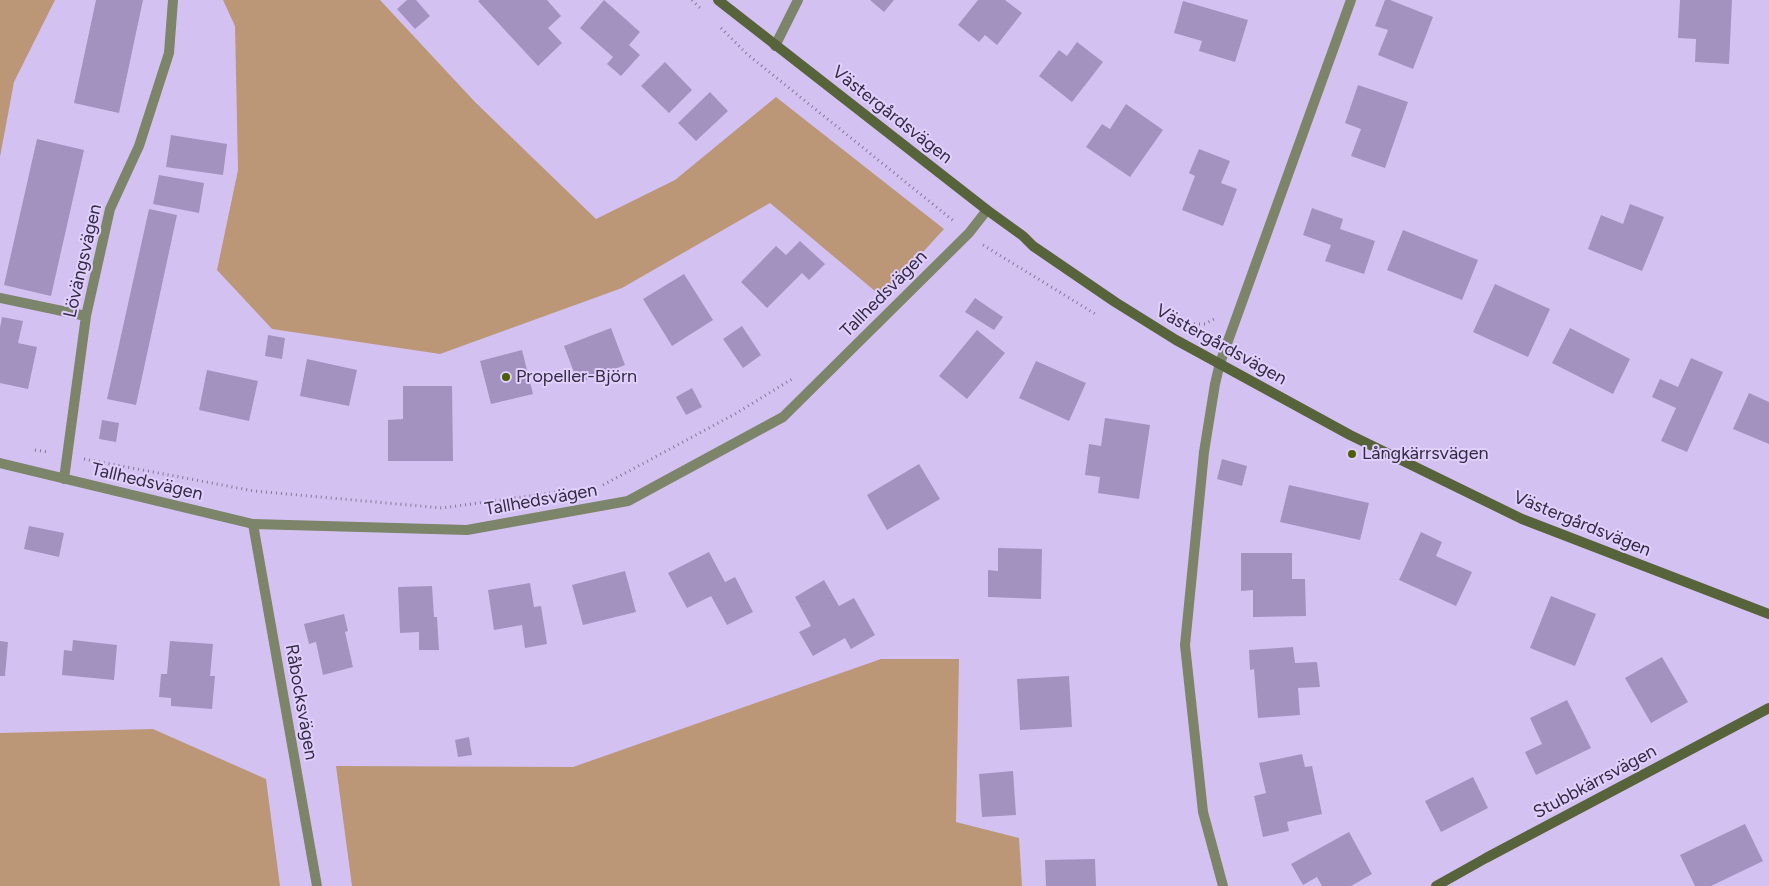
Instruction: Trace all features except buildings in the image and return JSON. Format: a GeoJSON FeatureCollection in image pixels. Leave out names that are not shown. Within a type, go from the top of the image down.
{"type":"FeatureCollection","features":[{"type":"Feature","properties":{"kind":"street","name":"Lövängsvägen"},"geometry":{"type":"LineString","coordinates":[[64,479],[86,316],[110,209],[139,146],[169,53],[173,0]]}},
{"type":"Feature","properties":{"kind":"street","name":"Västergårdsvägen"},"geometry":{"type":"LineString","coordinates":[[718,0],[1023,236],[1033,246],[1115,302],[1176,340],[1350,435],[1522,519],[1769,614]]}},
{"type":"Feature","properties":{"kind":"street"},"geometry":{"type":"LineString","coordinates":[[775,46],[798,0]]}},
{"type":"Feature","properties":{"kind":"street"},"geometry":{"type":"LineString","coordinates":[[1223,886],[1203,812],[1185,645],[1204,452],[1220,363],[1351,0]]}},
{"type":"Feature","properties":{"kind":"street","name":"Tallhedsvägen"},"geometry":{"type":"LineString","coordinates":[[0,463],[253,524],[467,530],[628,501],[784,417],[969,233],[987,210]]}},
{"type":"Feature","properties":{"kind":"street"},"geometry":{"type":"LineString","coordinates":[[0,298],[86,316]]}},
{"type":"Feature","properties":{"kind":"street","name":"Råbocksvägen"},"geometry":{"type":"LineString","coordinates":[[253,524],[317,886]]}},
{"type":"Feature","properties":{"kind":"street","name":"Stubbkärrsvägen"},"geometry":{"type":"LineString","coordinates":[[1436,886],[1769,708]]}},
{"type":"Feature","properties":{"kind":"path"},"geometry":{"type":"LineString","coordinates":[[692,0],[705,14]]}},
{"type":"Feature","properties":{"kind":"path"},"geometry":{"type":"LineString","coordinates":[[719,27],[746,54],[969,233]]}},
{"type":"Feature","properties":{"kind":"path"},"geometry":{"type":"LineString","coordinates":[[1181,320],[1189,325],[1205,324],[1214,318],[1232,328]]}},
{"type":"Feature","properties":{"kind":"path"},"geometry":{"type":"LineString","coordinates":[[600,486],[735,414],[800,374]]}},
{"type":"Feature","properties":{"kind":"path"},"geometry":{"type":"LineString","coordinates":[[32,449],[254,491],[442,508],[561,492]]}},
{"type":"Feature","properties":{"kind":"shaded area"},"geometry":{"type":"Polygon","coordinates":[[[0,0],[55,0],[14,82],[0,157],[0,0]]]}},
{"type":"Feature","properties":{"kind":"shaded area"},"geometry":{"type":"Polygon","coordinates":[[[223,0],[380,0],[475,102],[596,219],[675,180],[776,97],[944,229],[882,297],[770,203],[622,288],[440,354],[272,329],[217,270],[238,170],[235,26],[223,0]]]}},
{"type":"Feature","properties":{"kind":"shaded area"},"geometry":{"type":"Polygon","coordinates":[[[881,659],[959,659],[956,822],[1019,838],[1022,886],[352,886],[336,766],[573,767],[881,659]]]}},
{"type":"Feature","properties":{"kind":"shaded area"},"geometry":{"type":"Polygon","coordinates":[[[153,729],[266,779],[280,886],[0,886],[0,733],[153,729]]]}},
{"type":"Feature","properties":{"kind":"place","name":"Propeller-Björn"},"geometry":{"type":"Point","coordinates":[506,377]}},
{"type":"Feature","properties":{"kind":"place","name":"Långkärrsvägen"},"geometry":{"type":"Point","coordinates":[1352,454]}}]}
